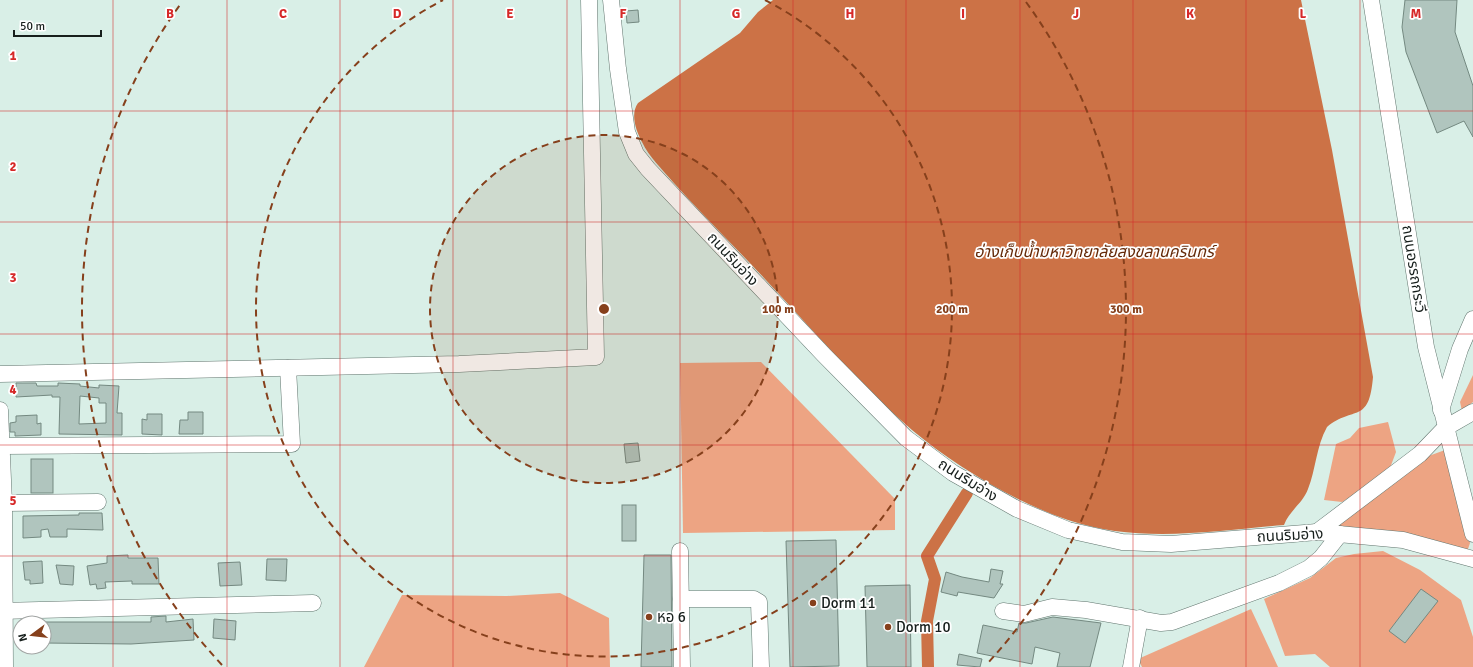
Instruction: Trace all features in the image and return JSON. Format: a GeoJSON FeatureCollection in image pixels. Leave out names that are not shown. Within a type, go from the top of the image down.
{"type":"FeatureCollection","features":[{"type":"Feature","properties":{"kind":"street"},"geometry":{"type":"LineString","coordinates":[[0,374],[459,364],[596,357],[589,0]]}},
{"type":"Feature","properties":{"kind":"street","name":"ถนนริมอ่าง"},"geometry":{"type":"LineString","coordinates":[[611,0],[622,101],[627,132],[633,148],[648,169],[824,355],[888,420],[931,458],[974,487],[1017,509],[1056,526],[1096,538],[1122,542],[1171,544],[1317,532],[1379,537],[1411,542],[1473,559]]}},
{"type":"Feature","properties":{"kind":"street","name":"ถนนอรรถกระวี"},"geometry":{"type":"LineString","coordinates":[[1371,0],[1426,347],[1445,428],[1473,534]]}},
{"type":"Feature","properties":{"kind":"street"},"geometry":{"type":"LineString","coordinates":[[1441,410],[1460,349],[1473,319]]}},
{"type":"Feature","properties":{"kind":"street"},"geometry":{"type":"LineString","coordinates":[[2,446],[292,444],[288,368]]}},
{"type":"Feature","properties":{"kind":"street"},"geometry":{"type":"LineString","coordinates":[[0,410],[4,504],[2,611],[4,667]]}},
{"type":"Feature","properties":{"kind":"street"},"geometry":{"type":"LineString","coordinates":[[1317,532],[1420,454],[1445,428],[1473,412]]}},
{"type":"Feature","properties":{"kind":"street"},"geometry":{"type":"LineString","coordinates":[[4,504],[98,502]]}},
{"type":"Feature","properties":{"kind":"street"},"geometry":{"type":"LineString","coordinates":[[1003,611],[1024,614],[1052,607],[1086,610],[1161,622],[1172,622],[1279,583],[1309,568],[1321,558],[1340,534]]}},
{"type":"Feature","properties":{"kind":"street"},"geometry":{"type":"LineString","coordinates":[[680,552],[682,667]]}},
{"type":"Feature","properties":{"kind":"street"},"geometry":{"type":"LineString","coordinates":[[681,599],[754,598],[759,602],[761,667]]}},
{"type":"Feature","properties":{"kind":"street"},"geometry":{"type":"LineString","coordinates":[[2,611],[313,603]]}},
{"type":"Feature","properties":{"kind":"street"},"geometry":{"type":"LineString","coordinates":[[1131,667],[1140,618]]}},
{"type":"Feature","properties":{"kind":"shaded area"},"geometry":{"type":"Polygon","coordinates":[[[761,362],[895,499],[895,530],[683,533],[680,363],[761,362]]]}},
{"type":"Feature","properties":{"kind":"shaded area"},"geometry":{"type":"Polygon","coordinates":[[[1473,375],[1473,402],[1462,411],[1460,402],[1473,375]]]}},
{"type":"Feature","properties":{"kind":"shaded area"},"geometry":{"type":"Polygon","coordinates":[[[1388,422],[1396,452],[1390,468],[1382,478],[1342,502],[1324,500],[1336,444],[1350,438],[1359,428],[1388,422]]]}},
{"type":"Feature","properties":{"kind":"shaded area"},"geometry":{"type":"Polygon","coordinates":[[[1445,450],[1470,543],[1468,549],[1460,549],[1331,526],[1426,457],[1445,450]]]}},
{"type":"Feature","properties":{"kind":"shaded area"},"geometry":{"type":"Polygon","coordinates":[[[1383,551],[1420,570],[1461,600],[1473,637],[1473,667],[1330,667],[1315,654],[1285,656],[1264,599],[1310,578],[1336,558],[1354,554],[1383,551]]]}},
{"type":"Feature","properties":{"kind":"shaded area"},"geometry":{"type":"Polygon","coordinates":[[[560,593],[609,618],[610,667],[364,667],[402,595],[507,596],[560,593]]]}},
{"type":"Feature","properties":{"kind":"shaded area"},"geometry":{"type":"Polygon","coordinates":[[[1251,609],[1278,667],[1142,667],[1138,659],[1251,609]]]}},
{"type":"Feature","properties":{"kind":"water","name":"อ่างเก็บน้ำมหาวิทยาลัยสงขลานครินทร์"},"geometry":{"type":"Polygon","coordinates":[[[773,0],[1301,0],[1332,150],[1373,377],[1371,392],[1368,402],[1364,408],[1359,412],[1345,417],[1327,427],[1318,450],[1313,474],[1306,494],[1289,515],[1284,525],[1176,534],[1148,534],[1121,532],[1068,520],[1007,493],[966,470],[947,457],[912,430],[848,369],[656,163],[648,153],[638,133],[635,122],[634,112],[638,103],[740,33],[758,12],[773,0]]]}},
{"type":"Feature","properties":{"kind":"building"},"geometry":{"type":"Polygon","coordinates":[[[1405,0],[1457,0],[1455,32],[1473,86],[1473,137],[1464,121],[1437,133],[1406,52],[1402,27],[1405,0]]]}},
{"type":"Feature","properties":{"kind":"building"},"geometry":{"type":"Polygon","coordinates":[[[638,10],[639,22],[627,23],[626,11],[638,10]]]}},
{"type":"Feature","properties":{"kind":"building"},"geometry":{"type":"Polygon","coordinates":[[[16,383],[36,383],[37,386],[58,386],[58,383],[80,384],[80,386],[99,388],[99,385],[119,386],[117,413],[122,413],[122,435],[59,434],[60,397],[52,397],[52,395],[16,397],[16,383]],[[80,396],[79,424],[106,423],[106,403],[99,403],[99,398],[80,396]]]}},
{"type":"Feature","properties":{"kind":"building"},"geometry":{"type":"Polygon","coordinates":[[[188,412],[203,412],[203,434],[179,434],[180,420],[188,420],[188,412]]]}},
{"type":"Feature","properties":{"kind":"building"},"geometry":{"type":"Polygon","coordinates":[[[147,414],[162,414],[162,435],[142,434],[142,419],[147,420],[147,414]]]}},
{"type":"Feature","properties":{"kind":"building"},"geometry":{"type":"Polygon","coordinates":[[[37,415],[37,424],[41,423],[41,435],[15,436],[15,432],[10,432],[10,423],[16,422],[16,416],[37,415]]]}},
{"type":"Feature","properties":{"kind":"building"},"geometry":{"type":"Polygon","coordinates":[[[638,443],[640,461],[626,463],[624,444],[638,443]]]}},
{"type":"Feature","properties":{"kind":"building"},"geometry":{"type":"Polygon","coordinates":[[[31,459],[53,459],[53,493],[31,493],[31,459]]]}},
{"type":"Feature","properties":{"kind":"building"},"geometry":{"type":"Polygon","coordinates":[[[622,505],[636,505],[636,541],[622,541],[622,505]]]}},
{"type":"Feature","properties":{"kind":"building"},"geometry":{"type":"Polygon","coordinates":[[[79,513],[102,513],[103,530],[67,529],[67,537],[50,537],[48,529],[41,530],[41,537],[23,538],[23,516],[79,515],[79,513]]]}},
{"type":"Feature","properties":{"kind":"building","name":"Dorm 11"},"geometry":{"type":"Polygon","coordinates":[[[836,540],[839,666],[790,667],[786,541],[836,540]]]}},
{"type":"Feature","properties":{"kind":"building"},"geometry":{"type":"Polygon","coordinates":[[[128,555],[128,558],[158,558],[159,584],[132,584],[132,581],[105,582],[106,588],[97,589],[96,584],[90,585],[87,566],[107,563],[107,556],[128,555]]]}},
{"type":"Feature","properties":{"kind":"building"},"geometry":{"type":"Polygon","coordinates":[[[644,555],[671,555],[672,667],[641,667],[644,555]]]}},
{"type":"Feature","properties":{"kind":"building"},"geometry":{"type":"Polygon","coordinates":[[[267,559],[287,559],[286,581],[266,580],[267,559]]]}},
{"type":"Feature","properties":{"kind":"building"},"geometry":{"type":"Polygon","coordinates":[[[42,561],[43,583],[30,584],[30,580],[25,580],[23,562],[42,561]]]}},
{"type":"Feature","properties":{"kind":"building"},"geometry":{"type":"Polygon","coordinates":[[[240,562],[242,585],[220,586],[218,563],[240,562]]]}},
{"type":"Feature","properties":{"kind":"building"},"geometry":{"type":"Polygon","coordinates":[[[56,565],[74,566],[73,585],[60,584],[56,565]]]}},
{"type":"Feature","properties":{"kind":"building"},"geometry":{"type":"Polygon","coordinates":[[[991,569],[1003,571],[1000,584],[1003,584],[994,598],[958,592],[957,596],[941,592],[946,572],[962,577],[989,582],[991,569]]]}},
{"type":"Feature","properties":{"kind":"building","name":"Dorm 10"},"geometry":{"type":"Polygon","coordinates":[[[910,585],[911,667],[867,667],[865,586],[910,585]]]}},
{"type":"Feature","properties":{"kind":"building"},"geometry":{"type":"Polygon","coordinates":[[[1421,589],[1438,601],[1405,643],[1389,631],[1421,589]]]}},
{"type":"Feature","properties":{"kind":"building"},"geometry":{"type":"Polygon","coordinates":[[[166,616],[166,622],[193,619],[194,640],[131,644],[52,643],[52,622],[151,622],[151,617],[166,616]]]}},
{"type":"Feature","properties":{"kind":"building"},"geometry":{"type":"Polygon","coordinates":[[[1053,617],[1101,623],[1090,667],[1057,667],[1060,653],[1035,647],[1032,664],[977,653],[983,625],[1017,632],[1019,623],[1026,623],[1053,617]]]}},
{"type":"Feature","properties":{"kind":"building"},"geometry":{"type":"Polygon","coordinates":[[[214,619],[236,621],[235,640],[213,638],[214,619]]]}},
{"type":"Feature","properties":{"kind":"building"},"geometry":{"type":"Polygon","coordinates":[[[959,654],[982,659],[980,667],[957,665],[959,654]]]}},
{"type":"Feature","properties":{"kind":"waterway"},"geometry":{"type":"LineString","coordinates":[[928,667],[927,621],[935,579],[927,556],[967,493]]}},
{"type":"Feature","properties":{"kind":"place","name":"Dorm 11"},"geometry":{"type":"Point","coordinates":[813,603]}},
{"type":"Feature","properties":{"kind":"place","name":"หอ 6"},"geometry":{"type":"Point","coordinates":[649,617]}},
{"type":"Feature","properties":{"kind":"place","name":"Dorm 10"},"geometry":{"type":"Point","coordinates":[888,627]}}]}
